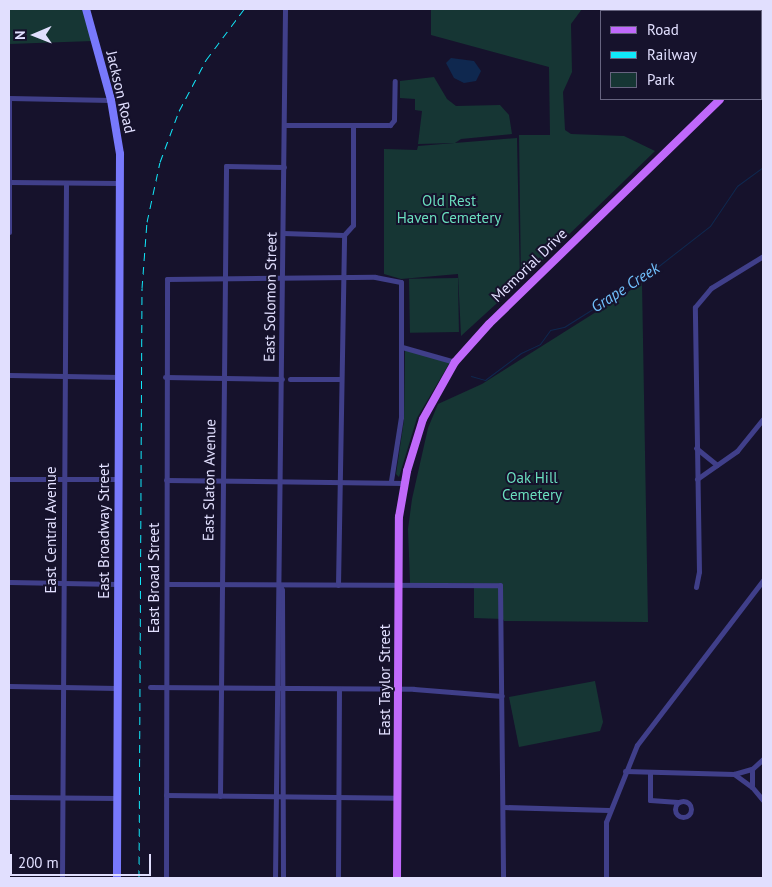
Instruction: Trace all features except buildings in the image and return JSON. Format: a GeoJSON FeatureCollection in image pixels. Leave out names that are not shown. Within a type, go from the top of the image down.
{"type":"FeatureCollection","features":[{"type":"Feature","properties":{"kind":"main road","name":"Jackson Road"},"geometry":{"type":"LineString","coordinates":[[86,9],[110,100],[120,154],[120,183]]}},
{"type":"Feature","properties":{"kind":"main road","name":"Memorial Drive"},"geometry":{"type":"LineString","coordinates":[[404,483],[423,419],[455,362],[527,285],[719,100]]}},
{"type":"Feature","properties":{"kind":"main road","name":"East Broadway Street"},"geometry":{"type":"LineString","coordinates":[[117,878],[120,183]]}},
{"type":"Feature","properties":{"kind":"main road","name":"East Taylor Street"},"geometry":{"type":"LineString","coordinates":[[397,878],[399,517],[404,483]]}},
{"type":"Feature","properties":{"kind":"street","name":"East Solomon Street"},"geometry":{"type":"LineString","coordinates":[[283,878],[282,590],[280,585],[285,9]]}},
{"type":"Feature","properties":{"kind":"street"},"geometry":{"type":"LineString","coordinates":[[284,125],[353,126],[393,124],[395,81]]}},
{"type":"Feature","properties":{"kind":"street"},"geometry":{"type":"LineString","coordinates":[[9,232],[9,98],[110,100]]}},
{"type":"Feature","properties":{"kind":"street"},"geometry":{"type":"LineString","coordinates":[[338,585],[341,278],[344,235],[353,225],[353,126]]}},
{"type":"Feature","properties":{"kind":"street","name":"East Slaton Avenue"},"geometry":{"type":"LineString","coordinates":[[220,796],[220,584],[223,480],[226,166],[284,167]]}},
{"type":"Feature","properties":{"kind":"street"},"geometry":{"type":"LineString","coordinates":[[9,182],[120,183]]}},
{"type":"Feature","properties":{"kind":"street","name":"East Central Avenue"},"geometry":{"type":"LineString","coordinates":[[62,878],[66,183]]}},
{"type":"Feature","properties":{"kind":"street"},"geometry":{"type":"LineString","coordinates":[[284,233],[344,235]]}},
{"type":"Feature","properties":{"kind":"street"},"geometry":{"type":"LineString","coordinates":[[696,587],[699,572],[696,447],[696,307],[711,288],[762,260]]}},
{"type":"Feature","properties":{"kind":"street"},"geometry":{"type":"LineString","coordinates":[[283,267],[292,279]]}},
{"type":"Feature","properties":{"kind":"street"},"geometry":{"type":"LineString","coordinates":[[224,278],[386,278],[401,282],[401,417],[391,481]]}},
{"type":"Feature","properties":{"kind":"street","name":"East Broad Street"},"geometry":{"type":"LineString","coordinates":[[166,878],[167,584],[165,377],[167,279],[224,278]]}},
{"type":"Feature","properties":{"kind":"street"},"geometry":{"type":"LineString","coordinates":[[402,347],[455,362]]}},
{"type":"Feature","properties":{"kind":"street"},"geometry":{"type":"LineString","coordinates":[[9,374],[120,377]]}},
{"type":"Feature","properties":{"kind":"street"},"geometry":{"type":"LineString","coordinates":[[165,377],[282,379]]}},
{"type":"Feature","properties":{"kind":"street"},"geometry":{"type":"LineString","coordinates":[[290,379],[341,379]]}},
{"type":"Feature","properties":{"kind":"street"},"geometry":{"type":"LineString","coordinates":[[697,479],[737,451],[763,418]]}},
{"type":"Feature","properties":{"kind":"street"},"geometry":{"type":"LineString","coordinates":[[696,447],[717,465]]}},
{"type":"Feature","properties":{"kind":"street"},"geometry":{"type":"LineString","coordinates":[[9,479],[118,479]]}},
{"type":"Feature","properties":{"kind":"street"},"geometry":{"type":"LineString","coordinates":[[166,480],[391,481],[404,483]]}},
{"type":"Feature","properties":{"kind":"street"},"geometry":{"type":"LineString","coordinates":[[606,878],[609,810],[625,771],[648,727],[763,580]]}},
{"type":"Feature","properties":{"kind":"street"},"geometry":{"type":"LineString","coordinates":[[9,582],[118,584]]}},
{"type":"Feature","properties":{"kind":"street"},"geometry":{"type":"LineString","coordinates":[[167,584],[500,585],[503,878]]}},
{"type":"Feature","properties":{"kind":"street","name":"East Solomon Street"},"geometry":{"type":"LineString","coordinates":[[275,878],[277,590],[280,585]]}},
{"type":"Feature","properties":{"kind":"street"},"geometry":{"type":"LineString","coordinates":[[9,686],[117,688]]}},
{"type":"Feature","properties":{"kind":"street"},"geometry":{"type":"LineString","coordinates":[[150,688],[399,689],[502,696]]}},
{"type":"Feature","properties":{"kind":"street"},"geometry":{"type":"LineString","coordinates":[[338,878],[339,688]]}},
{"type":"Feature","properties":{"kind":"street"},"geometry":{"type":"LineString","coordinates":[[625,771],[734,774],[752,769],[763,759]]}},
{"type":"Feature","properties":{"kind":"street"},"geometry":{"type":"LineString","coordinates":[[752,769],[752,787]]}},
{"type":"Feature","properties":{"kind":"street"},"geometry":{"type":"LineString","coordinates":[[650,772],[650,800],[678,802]]}},
{"type":"Feature","properties":{"kind":"street"},"geometry":{"type":"LineString","coordinates":[[734,774],[752,787],[763,800]]}},
{"type":"Feature","properties":{"kind":"street"},"geometry":{"type":"LineString","coordinates":[[166,795],[276,798],[397,798]]}},
{"type":"Feature","properties":{"kind":"street"},"geometry":{"type":"LineString","coordinates":[[9,797],[117,798]]}},
{"type":"Feature","properties":{"kind":"street"},"geometry":{"type":"LineString","coordinates":[[503,808],[609,810]]}},
{"type":"Feature","properties":{"kind":"green space"},"geometry":{"type":"Polygon","coordinates":[[[9,9],[83,9],[93,41],[9,44],[9,9]]]}},
{"type":"Feature","properties":{"kind":"green space"},"geometry":{"type":"Polygon","coordinates":[[[431,9],[582,9],[571,24],[572,72],[563,92],[565,130],[571,134],[624,136],[655,151],[521,281],[519,135],[550,135],[549,67],[431,35],[431,9]]]}},
{"type":"Feature","properties":{"kind":"green space"},"geometry":{"type":"Polygon","coordinates":[[[434,77],[447,99],[456,106],[500,105],[509,115],[512,134],[461,139],[455,143],[418,144],[422,111],[415,110],[415,99],[400,98],[400,81],[434,77]]]}},
{"type":"Feature","properties":{"kind":"green space","name":"Old Rest Haven Cemetery"},"geometry":{"type":"Polygon","coordinates":[[[517,138],[520,282],[461,336],[458,274],[401,279],[384,274],[384,149],[417,150],[418,146],[517,138]]]}},
{"type":"Feature","properties":{"kind":"green space"},"geometry":{"type":"Polygon","coordinates":[[[458,278],[459,332],[410,333],[409,279],[458,278]]]}},
{"type":"Feature","properties":{"kind":"green space","name":"Oak Hill Cemetery"},"geometry":{"type":"Polygon","coordinates":[[[642,283],[648,622],[504,621],[503,619],[474,618],[474,583],[410,583],[408,529],[412,499],[428,428],[438,404],[482,384],[642,283]]]}},
{"type":"Feature","properties":{"kind":"green space"},"geometry":{"type":"Polygon","coordinates":[[[405,350],[450,362],[417,418],[399,477],[396,474],[404,420],[405,350]]]}},
{"type":"Feature","properties":{"kind":"green space"},"geometry":{"type":"Polygon","coordinates":[[[595,681],[603,722],[600,731],[519,747],[509,697],[595,681]]]}},
{"type":"Feature","properties":{"kind":"water"},"geometry":{"type":"Polygon","coordinates":[[[451,58],[474,61],[481,71],[476,81],[464,83],[454,78],[446,63],[451,58]]]}},
{"type":"Feature","properties":{"kind":"waterway","name":"Grape Creek"},"geometry":{"type":"LineString","coordinates":[[471,376],[485,380],[521,353],[540,344],[550,330],[564,327],[647,275],[710,226],[737,186],[763,167]]}},
{"type":"Feature","properties":{"kind":"railway"},"geometry":{"type":"LineString","coordinates":[[139,878],[142,288],[147,222],[160,162],[179,111],[206,60],[244,9]]}}]}
